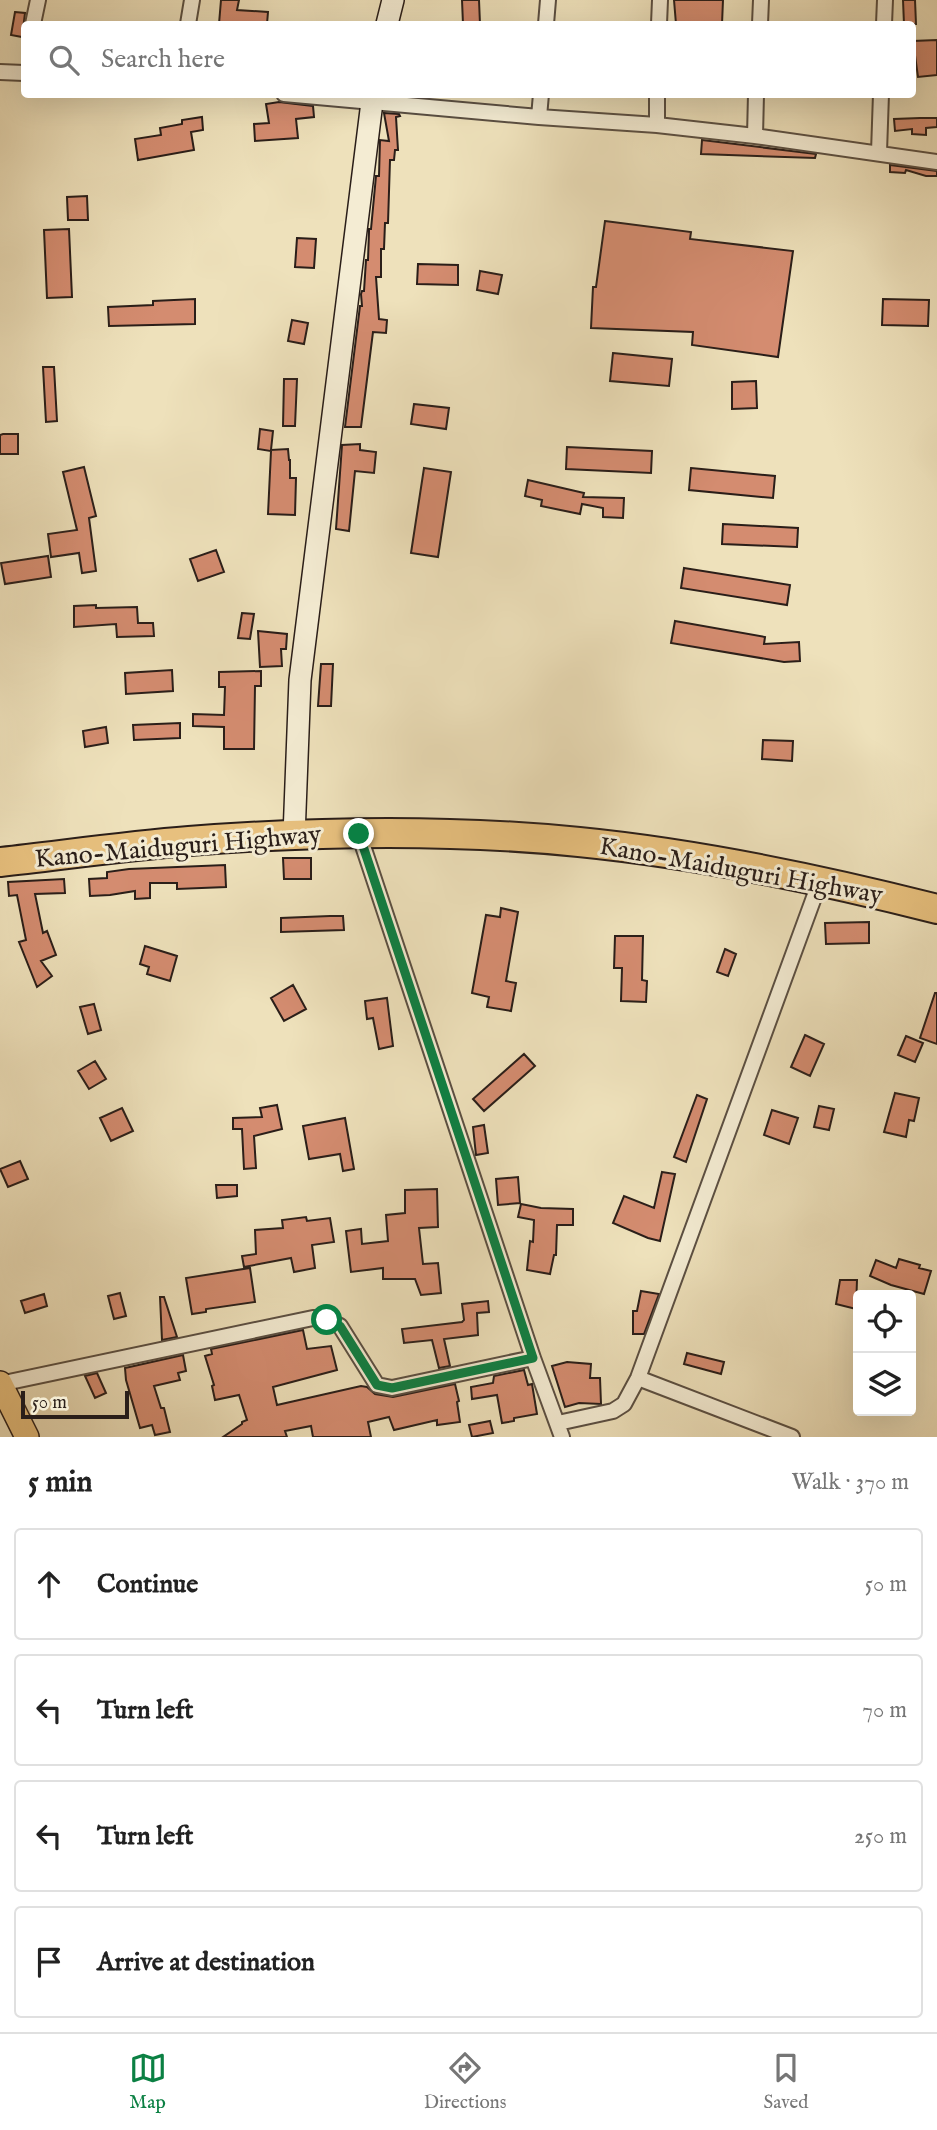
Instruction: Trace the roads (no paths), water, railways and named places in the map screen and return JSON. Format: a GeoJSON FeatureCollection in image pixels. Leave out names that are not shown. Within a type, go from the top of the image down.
{"type":"FeatureCollection","features":[{"type":"Feature","properties":{"kind":"highway","name":"Kano-Maiduguri Highway"},"geometry":{"type":"LineString","coordinates":[[0,862],[188,841],[359,834],[488,835],[672,853],[820,881],[937,909]]}},
{"type":"Feature","properties":{"kind":"main road"},"geometry":{"type":"LineString","coordinates":[[0,1383],[27,1437]]}},
{"type":"Feature","properties":{"kind":"street"},"geometry":{"type":"LineString","coordinates":[[34,21],[38,0]]}},
{"type":"Feature","properties":{"kind":"street"},"geometry":{"type":"LineString","coordinates":[[188,21],[192,0]]}},
{"type":"Feature","properties":{"kind":"street"},"geometry":{"type":"LineString","coordinates":[[388,21],[393,0]]}},
{"type":"Feature","properties":{"kind":"street"},"geometry":{"type":"LineString","coordinates":[[546,21],[548,0]]}},
{"type":"Feature","properties":{"kind":"street"},"geometry":{"type":"LineString","coordinates":[[659,21],[660,0]]}},
{"type":"Feature","properties":{"kind":"street"},"geometry":{"type":"LineString","coordinates":[[760,21],[761,0]]}},
{"type":"Feature","properties":{"kind":"street"},"geometry":{"type":"LineString","coordinates":[[884,21],[885,0]]}},
{"type":"Feature","properties":{"kind":"street"},"geometry":{"type":"LineString","coordinates":[[0,72],[21,72]]}},
{"type":"Feature","properties":{"kind":"street"},"geometry":{"type":"LineString","coordinates":[[294,836],[300,680],[372,98],[539,117],[657,125],[755,136],[937,162]]}},
{"type":"Feature","properties":{"kind":"street"},"geometry":{"type":"LineString","coordinates":[[539,117],[541,98]]}},
{"type":"Feature","properties":{"kind":"street"},"geometry":{"type":"LineString","coordinates":[[657,98],[657,125]]}},
{"type":"Feature","properties":{"kind":"street"},"geometry":{"type":"LineString","coordinates":[[755,136],[756,98]]}},
{"type":"Feature","properties":{"kind":"street"},"geometry":{"type":"LineString","coordinates":[[878,152],[881,98]]}},
{"type":"Feature","properties":{"kind":"street"},"geometry":{"type":"LineString","coordinates":[[359,834],[533,1358],[560,1430],[613,1411],[624,1404],[638,1378],[820,881]]}},
{"type":"Feature","properties":{"kind":"street"},"geometry":{"type":"LineString","coordinates":[[0,1383],[313,1318],[340,1326],[377,1385],[392,1388],[533,1358]]}},
{"type":"Feature","properties":{"kind":"street"},"geometry":{"type":"LineString","coordinates":[[638,1378],[792,1437]]}},
{"type":"Feature","properties":{"kind":"street"},"geometry":{"type":"LineString","coordinates":[[747,1420],[748,1437]]}}]}
